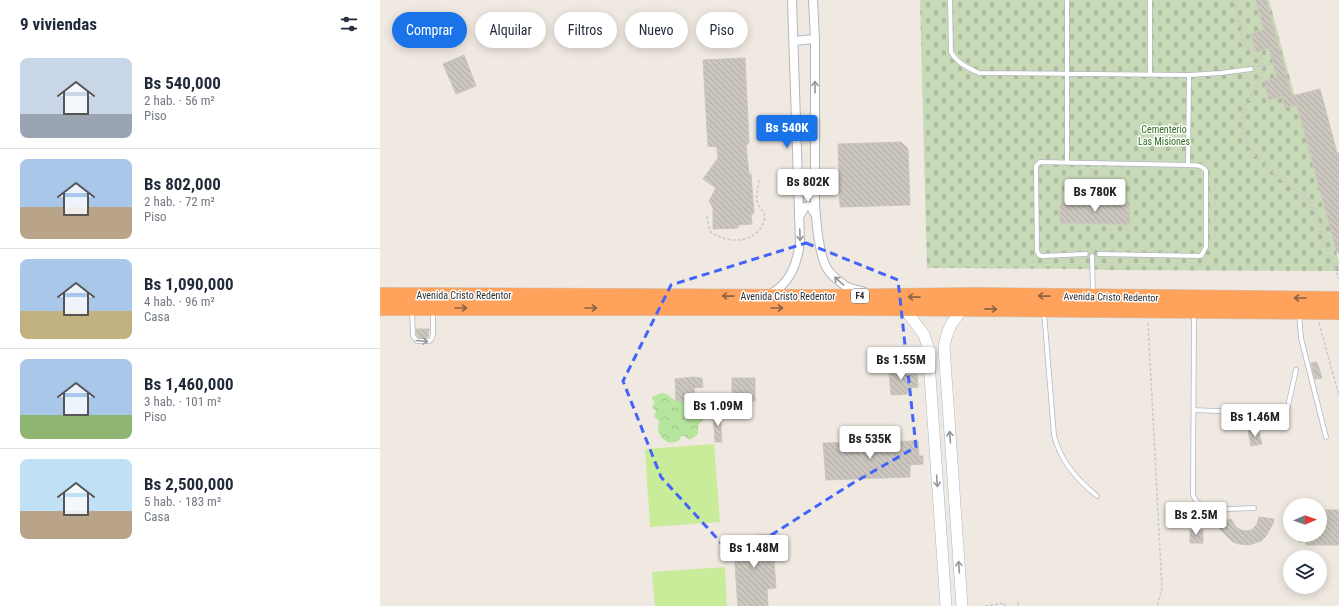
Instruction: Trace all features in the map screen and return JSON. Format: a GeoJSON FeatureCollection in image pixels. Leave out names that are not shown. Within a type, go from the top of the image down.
{"type":"FeatureCollection","features":[{"type":"Feature","properties":{"kind":"highway","name":"Avenida Cristo Redentor"},"geometry":{"type":"LineString","coordinates":[[380,295],[815,297],[917,297],[976,295],[1339,299]]}},
{"type":"Feature","properties":{"kind":"highway","name":"Avenida Cristo Redentor"},"geometry":{"type":"LineString","coordinates":[[380,308],[964,308],[1339,312]]}},
{"type":"Feature","properties":{"kind":"main road"},"geometry":{"type":"LineString","coordinates":[[962,606],[944,347],[947,332],[954,319],[964,308]]}},
{"type":"Feature","properties":{"kind":"main road"},"geometry":{"type":"LineString","coordinates":[[905,309],[924,335],[928,347],[946,606]]}},
{"type":"Feature","properties":{"kind":"main road"},"geometry":{"type":"LineString","coordinates":[[928,347],[944,347]]}},
{"type":"Feature","properties":{"kind":"street"},"geometry":{"type":"LineString","coordinates":[[766,296],[785,283],[791,274],[796,263],[800,242],[792,0]]}},
{"type":"Feature","properties":{"kind":"street"},"geometry":{"type":"LineString","coordinates":[[813,0],[815,39],[815,215],[823,256],[828,270],[845,286],[875,296]]}},
{"type":"Feature","properties":{"kind":"street"},"geometry":{"type":"LineString","coordinates":[[794,41],[815,39]]}},
{"type":"Feature","properties":{"kind":"street"},"geometry":{"type":"LineString","coordinates":[[799,189],[803,193],[806,193],[810,192],[814,187]]}},
{"type":"Feature","properties":{"kind":"street"},"geometry":{"type":"LineString","coordinates":[[799,217],[805,207],[808,206],[811,207],[815,215]]}},
{"type":"Feature","properties":{"kind":"lane"},"geometry":{"type":"LineString","coordinates":[[950,0],[952,52],[954,57],[963,65],[979,73],[1189,75],[1251,69]]}},
{"type":"Feature","properties":{"kind":"lane"},"geometry":{"type":"LineString","coordinates":[[1067,0],[1067,162]]}},
{"type":"Feature","properties":{"kind":"lane"},"geometry":{"type":"LineString","coordinates":[[1150,0],[1150,74]]}},
{"type":"Feature","properties":{"kind":"lane"},"geometry":{"type":"LineString","coordinates":[[1188,165],[1189,75]]}},
{"type":"Feature","properties":{"kind":"lane"},"geometry":{"type":"LineString","coordinates":[[1086,254],[1039,255],[1037,251],[1036,166],[1040,162],[1188,165],[1200,166],[1204,168],[1206,171],[1206,247],[1201,256],[1099,254]]}},
{"type":"Feature","properties":{"kind":"lane"},"geometry":{"type":"LineString","coordinates":[[1092,256],[1093,297]]}},
{"type":"Feature","properties":{"kind":"lane"},"geometry":{"type":"LineString","coordinates":[[412,309],[414,338],[417,341],[429,341],[433,335],[433,308]]}},
{"type":"Feature","properties":{"kind":"lane"},"geometry":{"type":"LineString","coordinates":[[1043,309],[1054,435],[1057,446],[1069,468],[1082,485],[1097,496]]}},
{"type":"Feature","properties":{"kind":"lane"},"geometry":{"type":"LineString","coordinates":[[1194,311],[1193,495],[1196,502],[1209,509],[1254,508]]}},
{"type":"Feature","properties":{"kind":"lane"},"geometry":{"type":"LineString","coordinates":[[1299,312],[1301,338],[1326,437]]}},
{"type":"Feature","properties":{"kind":"lane"},"geometry":{"type":"LineString","coordinates":[[1194,410],[1284,414],[1287,411],[1296,370]]}},
{"type":"Feature","properties":{"kind":"path"},"geometry":{"type":"LineString","coordinates":[[1233,0],[1237,9],[1244,44],[1262,62],[1263,71],[1244,109],[1242,123],[1246,139],[1256,157],[1279,178],[1310,201],[1317,214],[1324,242],[1339,279]]}},
{"type":"Feature","properties":{"kind":"path"},"geometry":{"type":"LineString","coordinates":[[1251,69],[1270,64]]}},
{"type":"Feature","properties":{"kind":"path"},"geometry":{"type":"LineString","coordinates":[[1093,162],[1094,184]]}},
{"type":"Feature","properties":{"kind":"path"},"geometry":{"type":"LineString","coordinates":[[707,216],[710,231],[722,239],[736,241],[753,236],[762,226],[765,217],[764,212],[757,202],[758,180]]}},
{"type":"Feature","properties":{"kind":"path"},"geometry":{"type":"LineString","coordinates":[[1094,184],[1098,186],[1100,191],[1096,196],[1092,197],[1088,194],[1087,188],[1094,184]]}},
{"type":"Feature","properties":{"kind":"path"},"geometry":{"type":"LineString","coordinates":[[1147,311],[1161,552],[1162,588],[1158,606]]}},
{"type":"Feature","properties":{"kind":"path"},"geometry":{"type":"LineString","coordinates":[[1316,312],[1339,396]]}},
{"type":"Feature","properties":{"kind":"path"},"geometry":{"type":"LineString","coordinates":[[985,606],[1004,603],[1005,606]]}},
{"type":"Feature","properties":{"kind":"highlighted area"},"geometry":{"type":"Polygon","coordinates":[[[806,243],[898,280],[916,447],[853,483],[735,558],[661,477],[623,381],[671,285],[806,243]]]}},
{"type":"Feature","properties":{"kind":"green space","name":"Cementerio Las Misiones"},"geometry":{"type":"Polygon","coordinates":[[[920,0],[1269,0],[1339,262],[1339,271],[927,268],[920,0]]]}},
{"type":"Feature","properties":{"kind":"green space"},"geometry":{"type":"Polygon","coordinates":[[[663,393],[676,401],[695,400],[696,394],[707,402],[705,407],[701,410],[704,413],[705,418],[698,425],[698,434],[690,440],[683,436],[676,442],[672,443],[666,441],[659,434],[659,421],[654,416],[656,411],[652,407],[655,402],[652,399],[653,396],[663,393]]]}},
{"type":"Feature","properties":{"kind":"green space"},"geometry":{"type":"Polygon","coordinates":[[[714,444],[720,522],[650,527],[645,449],[714,444]]]}},
{"type":"Feature","properties":{"kind":"green space"},"geometry":{"type":"Polygon","coordinates":[[[725,567],[727,606],[655,606],[652,572],[725,567]]]}},
{"type":"Feature","properties":{"kind":"building"},"geometry":{"type":"Polygon","coordinates":[[[1256,0],[1266,0],[1292,96],[1320,89],[1337,153],[1339,153],[1339,253],[1337,253],[1297,105],[1285,108],[1282,96],[1269,100],[1265,81],[1277,77],[1269,48],[1256,52],[1251,34],[1264,30],[1256,0]]]}},
{"type":"Feature","properties":{"kind":"building"},"geometry":{"type":"Polygon","coordinates":[[[464,55],[476,86],[456,94],[443,64],[464,55]]]}},
{"type":"Feature","properties":{"kind":"building"},"geometry":{"type":"Polygon","coordinates":[[[745,58],[749,143],[746,145],[749,174],[751,174],[754,214],[751,214],[752,224],[738,225],[738,228],[713,229],[713,208],[709,201],[716,188],[703,179],[718,158],[717,147],[708,146],[703,60],[745,58]]]}},
{"type":"Feature","properties":{"kind":"building"},"geometry":{"type":"Polygon","coordinates":[[[901,142],[908,149],[910,205],[840,207],[838,144],[901,142]]]}},
{"type":"Feature","properties":{"kind":"building"},"geometry":{"type":"Polygon","coordinates":[[[1081,201],[1107,201],[1107,204],[1129,204],[1129,224],[1060,223],[1060,204],[1081,205],[1081,201]]]}},
{"type":"Feature","properties":{"kind":"building"},"geometry":{"type":"Polygon","coordinates":[[[416,329],[429,329],[428,337],[419,338],[416,329]]]}},
{"type":"Feature","properties":{"kind":"building"},"geometry":{"type":"Polygon","coordinates":[[[1317,362],[1322,378],[1315,379],[1311,363],[1317,362]]]}},
{"type":"Feature","properties":{"kind":"building"},"geometry":{"type":"Polygon","coordinates":[[[905,365],[906,375],[917,374],[918,387],[908,388],[908,394],[891,395],[889,372],[891,372],[890,366],[905,365]]]}},
{"type":"Feature","properties":{"kind":"building"},"geometry":{"type":"Polygon","coordinates":[[[693,377],[702,378],[703,387],[694,388],[695,400],[676,401],[675,379],[693,377]]]}},
{"type":"Feature","properties":{"kind":"building"},"geometry":{"type":"Polygon","coordinates":[[[732,378],[755,378],[755,401],[732,401],[732,378]]]}},
{"type":"Feature","properties":{"kind":"building"},"geometry":{"type":"Polygon","coordinates":[[[720,411],[722,442],[715,442],[713,412],[720,411]]]}},
{"type":"Feature","properties":{"kind":"building"},"geometry":{"type":"Polygon","coordinates":[[[1258,429],[1262,444],[1251,446],[1248,431],[1258,429]]]}},
{"type":"Feature","properties":{"kind":"building"},"geometry":{"type":"Polygon","coordinates":[[[918,441],[919,456],[923,456],[923,464],[910,465],[910,477],[826,480],[823,443],[918,441]]]}},
{"type":"Feature","properties":{"kind":"building"},"geometry":{"type":"Polygon","coordinates":[[[1327,510],[1339,510],[1339,545],[1306,545],[1306,542],[1327,542],[1327,510]]]}},
{"type":"Feature","properties":{"kind":"building"},"geometry":{"type":"Polygon","coordinates":[[[1259,517],[1274,519],[1273,524],[1266,536],[1261,541],[1249,545],[1233,542],[1220,529],[1217,523],[1231,519],[1236,527],[1241,530],[1248,531],[1253,529],[1257,524],[1259,517]]]}},
{"type":"Feature","properties":{"kind":"building"},"geometry":{"type":"Polygon","coordinates":[[[1190,530],[1203,530],[1203,543],[1190,543],[1190,530]]]}},
{"type":"Feature","properties":{"kind":"building"},"geometry":{"type":"Polygon","coordinates":[[[772,534],[776,588],[767,589],[768,606],[738,606],[733,537],[772,534]]]}}]}
